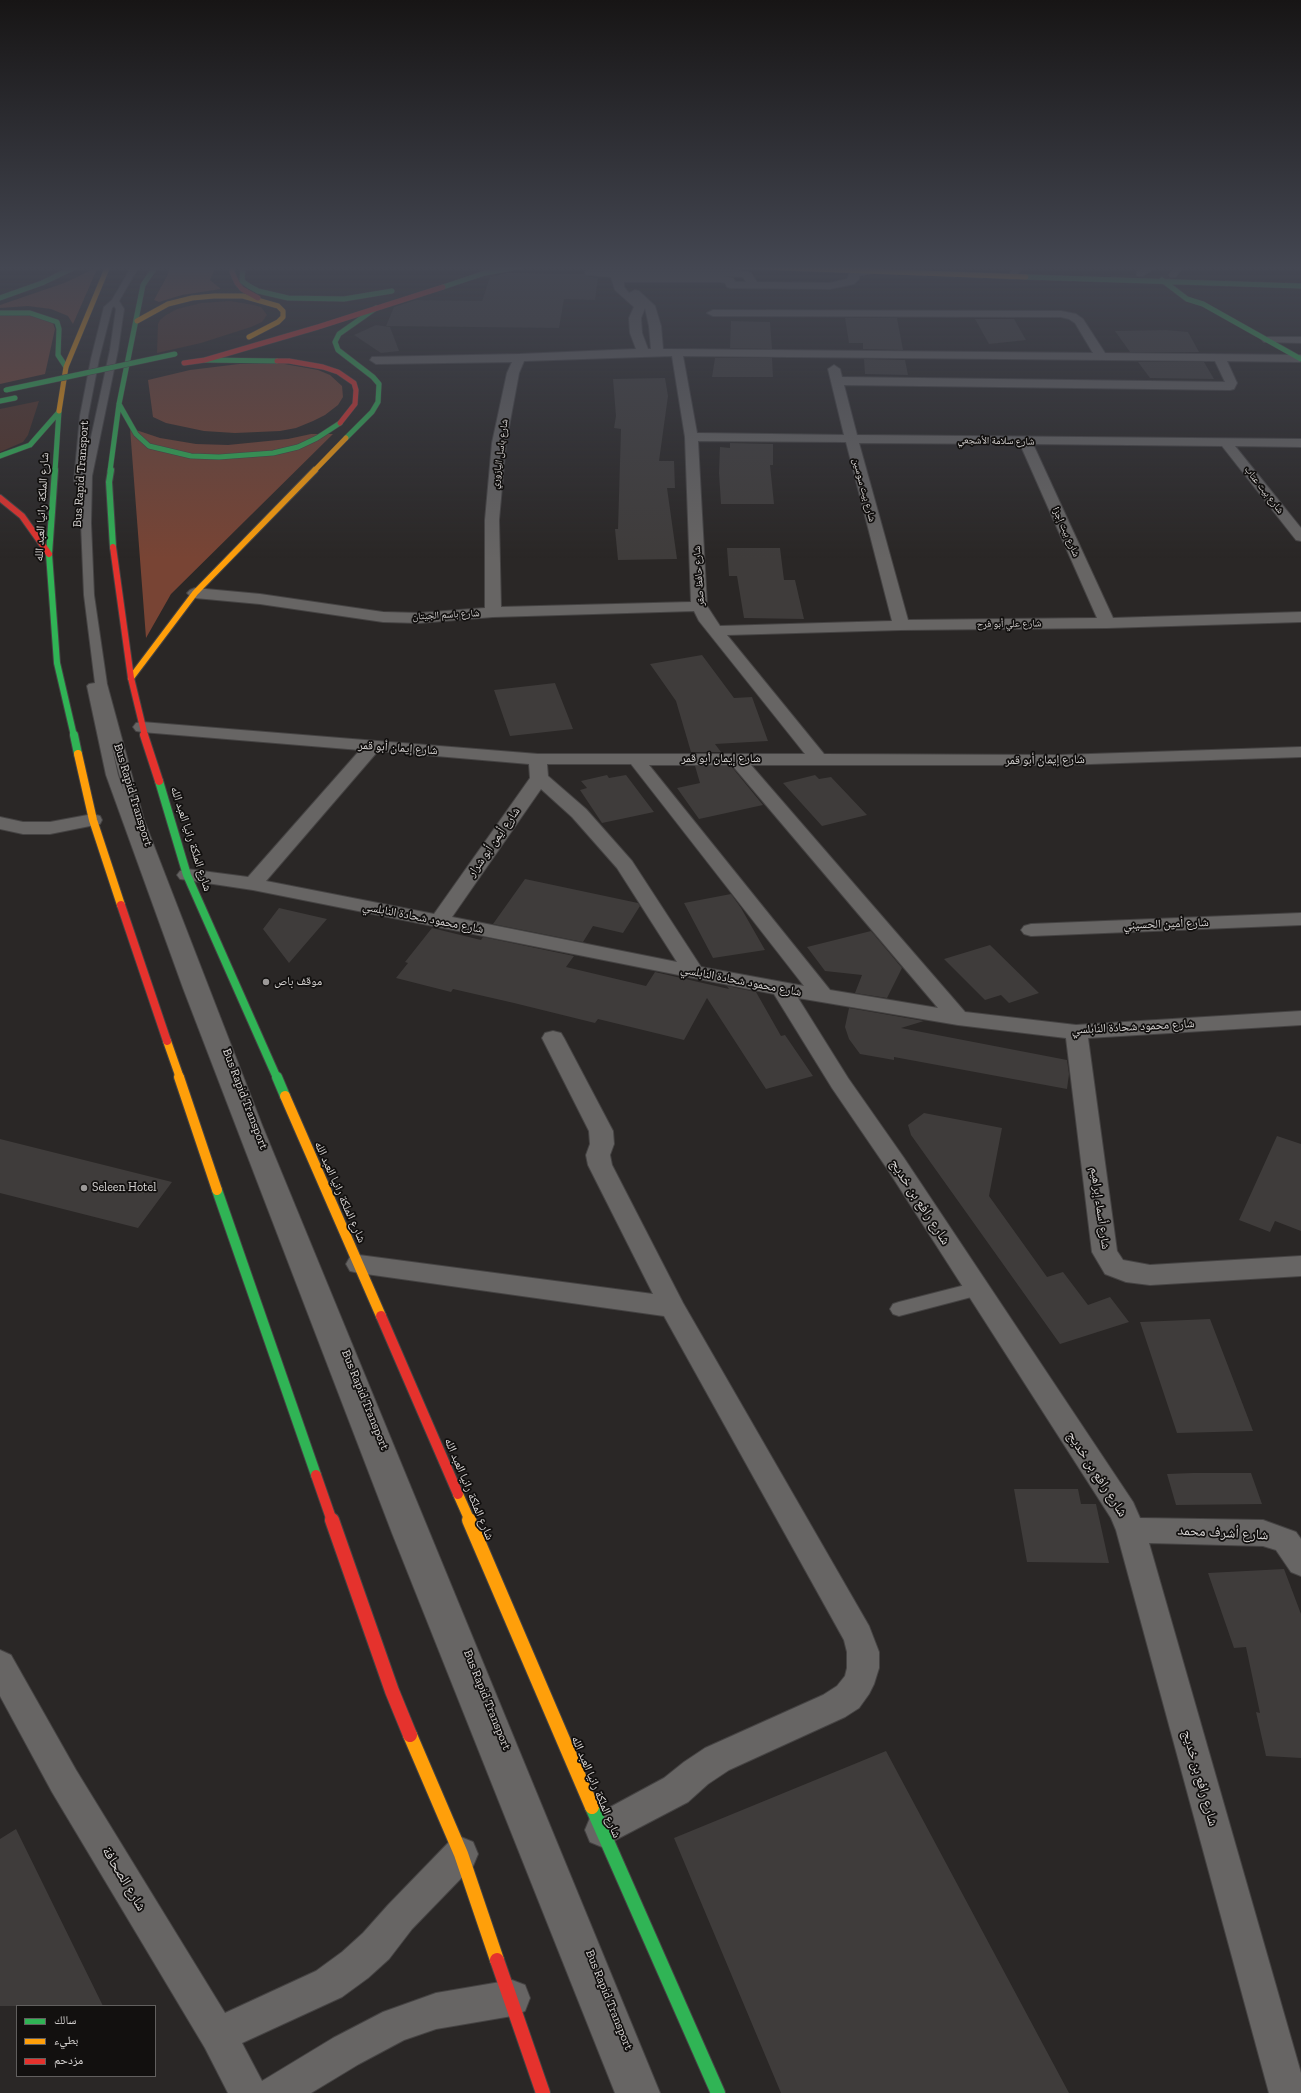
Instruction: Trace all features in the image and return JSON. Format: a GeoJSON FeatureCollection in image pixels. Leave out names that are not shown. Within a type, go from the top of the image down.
{"type":"FeatureCollection","features":[{"type":"Feature","properties":{"kind":"main road","name":"شارع الملكة رانيا العبد الله"},"geometry":{"type":"LineString","coordinates":[[67,364],[59,412],[49,554],[57,663],[93,820],[260,1316],[392,1691],[461,1854],[512,1998],[543,2093]]}},
{"type":"Feature","properties":{"kind":"main road","name":"شارع الملكة رانيا العبد الله"},"geometry":{"type":"LineString","coordinates":[[128,364],[119,404],[109,482],[115,569],[131,678],[142,727],[187,875],[359,1264],[602,1830],[718,2093]]}},
{"type":"Feature","properties":{"kind":"main road"},"geometry":{"type":"LineString","coordinates":[[3,390],[132,364]]}},
{"type":"Feature","properties":{"kind":"main road"},"geometry":{"type":"LineString","coordinates":[[119,404],[129,419],[136,434],[149,446],[191,456],[219,458],[273,453],[298,447],[317,438],[340,422],[355,404],[356,390],[354,383],[338,372],[323,367],[304,364]]}},
{"type":"Feature","properties":{"kind":"main road"},"geometry":{"type":"LineString","coordinates":[[131,678],[195,594],[297,486],[372,412],[378,402],[380,384],[356,364]]}},
{"type":"Feature","properties":{"kind":"main road"},"geometry":{"type":"LineString","coordinates":[[54,390],[138,373]]}},
{"type":"Feature","properties":{"kind":"main road"},"geometry":{"type":"LineString","coordinates":[[0,401],[19,397]]}},
{"type":"Feature","properties":{"kind":"main road"},"geometry":{"type":"LineString","coordinates":[[0,456],[30,444],[59,412]]}},
{"type":"Feature","properties":{"kind":"main road"},"geometry":{"type":"LineString","coordinates":[[0,498],[22,516],[49,554]]}},
{"type":"Feature","properties":{"kind":"street","name":"شارع باسل اليازوري"},"geometry":{"type":"LineString","coordinates":[[493,612],[492,520],[499,443],[513,373],[517,364]]}},
{"type":"Feature","properties":{"kind":"street","name":"شارع حافظ صقر"},"geometry":{"type":"LineString","coordinates":[[679,364],[691,437],[699,606],[705,618],[717,631],[818,760]]}},
{"type":"Feature","properties":{"kind":"street","name":"شارع بيت سوسين"},"geometry":{"type":"LineString","coordinates":[[833,364],[851,439],[901,625]]}},
{"type":"Feature","properties":{"kind":"street"},"geometry":{"type":"LineString","coordinates":[[837,381],[1230,386],[1231,383],[1223,364]]}},
{"type":"Feature","properties":{"kind":"street","name":"شارع سلامة الأشجعي"},"geometry":{"type":"LineString","coordinates":[[691,437],[1301,443]]}},
{"type":"Feature","properties":{"kind":"street","name":"شارع بيت إجزا"},"geometry":{"type":"LineString","coordinates":[[1025,441],[1107,623]]}},
{"type":"Feature","properties":{"kind":"street","name":"شارع بيت عتاب"},"geometry":{"type":"LineString","coordinates":[[1226,443],[1301,537]]}},
{"type":"Feature","properties":{"kind":"street","name":"شارع باسم الجيتان"},"geometry":{"type":"LineString","coordinates":[[195,594],[260,600],[383,617],[419,618],[493,612],[699,606]]}},
{"type":"Feature","properties":{"kind":"street","name":"شارع علي أبو فرح"},"geometry":{"type":"LineString","coordinates":[[717,631],[901,625],[1107,623],[1301,616]]}},
{"type":"Feature","properties":{"kind":"street","name":"شارع إيمان أبو قمر"},"geometry":{"type":"LineString","coordinates":[[142,727],[372,747],[538,759],[1060,760],[1301,752]]}},
{"type":"Feature","properties":{"kind":"street"},"geometry":{"type":"LineString","coordinates":[[253,884],[372,747]]}},
{"type":"Feature","properties":{"kind":"street"},"geometry":{"type":"LineString","coordinates":[[635,758],[823,996]]}},
{"type":"Feature","properties":{"kind":"street"},"geometry":{"type":"LineString","coordinates":[[538,759],[539,778],[579,813],[625,865],[694,972]]}},
{"type":"Feature","properties":{"kind":"street"},"geometry":{"type":"LineString","coordinates":[[737,759],[958,1018]]}},
{"type":"Feature","properties":{"kind":"street","name":"شارع أيمن أبو شرار"},"geometry":{"type":"LineString","coordinates":[[439,921],[539,778]]}},
{"type":"Feature","properties":{"kind":"street"},"geometry":{"type":"LineString","coordinates":[[0,824],[23,828],[50,828],[93,820]]}},
{"type":"Feature","properties":{"kind":"street","name":"شارع محمود شحادة النابلسي"},"geometry":{"type":"LineString","coordinates":[[187,875],[253,884],[781,989],[958,1018],[1076,1032],[1301,1018]]}},
{"type":"Feature","properties":{"kind":"street","name":"شارع أمين الحسيني"},"geometry":{"type":"LineString","coordinates":[[1031,930],[1301,919]]}},
{"type":"Feature","properties":{"kind":"street","name":"شارع رافع بن خديج"},"geometry":{"type":"LineString","coordinates":[[781,989],[840,1083],[896,1164],[1123,1511],[1131,1530],[1288,2093]]}},
{"type":"Feature","properties":{"kind":"street","name":"شارع أسماء إبراهيم"},"geometry":{"type":"LineString","coordinates":[[1076,1032],[1105,1252],[1114,1268],[1126,1272],[1150,1275],[1301,1266]]}},
{"type":"Feature","properties":{"kind":"street"},"geometry":{"type":"LineString","coordinates":[[553,1038],[601,1131],[602,1144],[598,1155],[600,1166],[672,1307],[858,1636],[863,1652],[863,1668],[858,1684],[848,1696],[834,1706],[717,1759],[696,1773],[676,1790],[602,1830]]}},
{"type":"Feature","properties":{"kind":"street"},"geometry":{"type":"LineString","coordinates":[[359,1264],[672,1307]]}},
{"type":"Feature","properties":{"kind":"street","name":"شارع أشرف محمد"},"geometry":{"type":"LineString","coordinates":[[1131,1530],[1263,1533],[1286,1541],[1301,1563]]}},
{"type":"Feature","properties":{"kind":"street","name":"شارع الصحافة"},"geometry":{"type":"LineString","coordinates":[[0,1665],[64,1781],[218,2035],[248,2093]]}},
{"type":"Feature","properties":{"kind":"street"},"geometry":{"type":"LineString","coordinates":[[218,2035],[329,1984],[355,1965],[461,1854]]}},
{"type":"Feature","properties":{"kind":"street"},"geometry":{"type":"LineString","coordinates":[[276,2093],[346,2051],[396,2025],[436,2011],[512,1998]]}},
{"type":"Feature","properties":{"kind":"lane","name":"Bus Rapid Transport"},"geometry":{"type":"LineString","coordinates":[[94,364],[84,416],[79,471],[76,555],[96,706],[112,775],[182,966],[312,1307],[628,2093]]}},
{"type":"Feature","properties":{"kind":"lane","name":"Bus Rapid Transport"},"geometry":{"type":"LineString","coordinates":[[111,364],[87,476],[86,516],[89,595],[101,684],[138,820],[254,1125],[647,2093]]}},
{"type":"Feature","properties":{"kind":"lane"},"geometry":{"type":"LineString","coordinates":[[899,1308],[977,1289]]}},
{"type":"Feature","properties":{"kind":"shaded area"},"geometry":{"type":"Polygon","coordinates":[[[0,364],[47,364],[45,374],[0,384],[0,364]]]}},
{"type":"Feature","properties":{"kind":"shaded area"},"geometry":{"type":"Polygon","coordinates":[[[239,364],[283,364],[318,370],[330,375],[342,386],[343,397],[338,405],[325,415],[296,428],[280,431],[235,433],[204,431],[166,423],[153,417],[148,380],[190,370],[239,364]]]}},
{"type":"Feature","properties":{"kind":"shaded area"},"geometry":{"type":"Polygon","coordinates":[[[39,401],[28,435],[23,442],[0,452],[0,409],[39,401]]]}},
{"type":"Feature","properties":{"kind":"shaded area"},"geometry":{"type":"Polygon","coordinates":[[[130,428],[160,438],[196,444],[228,445],[288,439],[311,434],[333,434],[171,594],[146,638],[130,428]]]}},
{"type":"Feature","properties":{"kind":"building"},"geometry":{"type":"Polygon","coordinates":[[[714,364],[772,364],[773,377],[712,377],[714,364]]]}},
{"type":"Feature","properties":{"kind":"building"},"geometry":{"type":"Polygon","coordinates":[[[864,364],[906,364],[908,375],[865,374],[864,364]]]}},
{"type":"Feature","properties":{"kind":"building"},"geometry":{"type":"Polygon","coordinates":[[[1139,364],[1205,364],[1214,379],[1150,378],[1139,364]]]}},
{"type":"Feature","properties":{"kind":"building"},"geometry":{"type":"Polygon","coordinates":[[[665,378],[668,396],[659,461],[674,461],[675,488],[667,488],[677,559],[618,560],[615,529],[618,529],[621,429],[614,428],[616,416],[613,379],[665,378]]]}},
{"type":"Feature","properties":{"kind":"building"},"geometry":{"type":"Polygon","coordinates":[[[730,443],[773,444],[773,465],[770,465],[774,504],[721,504],[719,473],[720,447],[730,448],[730,443]]]}},
{"type":"Feature","properties":{"kind":"building"},"geometry":{"type":"Polygon","coordinates":[[[727,548],[780,548],[784,580],[795,580],[804,619],[744,618],[737,576],[729,576],[727,548]]]}},
{"type":"Feature","properties":{"kind":"building"},"geometry":{"type":"Polygon","coordinates":[[[702,655],[734,698],[752,697],[768,741],[715,744],[721,752],[691,752],[676,701],[650,664],[702,655]]]}},
{"type":"Feature","properties":{"kind":"building"},"geometry":{"type":"Polygon","coordinates":[[[555,683],[573,729],[510,736],[494,690],[555,683]]]}},
{"type":"Feature","properties":{"kind":"building"},"geometry":{"type":"Polygon","coordinates":[[[695,766],[731,766],[763,805],[699,819],[677,788],[700,783],[695,766]]]}},
{"type":"Feature","properties":{"kind":"building"},"geometry":{"type":"Polygon","coordinates":[[[607,775],[609,778],[626,775],[654,812],[602,823],[580,790],[587,788],[581,781],[607,775]]]}},
{"type":"Feature","properties":{"kind":"building"},"geometry":{"type":"Polygon","coordinates":[[[815,775],[819,779],[831,777],[867,815],[822,826],[783,783],[815,775]]]}},
{"type":"Feature","properties":{"kind":"building"},"geometry":{"type":"Polygon","coordinates":[[[525,879],[638,903],[640,906],[623,933],[593,926],[583,942],[493,924],[525,879]]]}},
{"type":"Feature","properties":{"kind":"building"},"geometry":{"type":"Polygon","coordinates":[[[731,894],[741,908],[765,950],[713,958],[684,903],[731,894]]]}},
{"type":"Feature","properties":{"kind":"building"},"geometry":{"type":"Polygon","coordinates":[[[279,908],[327,919],[289,963],[263,929],[279,908]]]}},
{"type":"Feature","properties":{"kind":"building"},"geometry":{"type":"Polygon","coordinates":[[[432,928],[481,940],[483,937],[574,956],[566,967],[646,986],[655,972],[729,989],[727,986],[756,992],[781,1036],[785,1035],[813,1076],[766,1089],[707,998],[684,1040],[598,1019],[595,1023],[453,989],[451,992],[396,978],[408,963],[405,962],[432,928]]]}},
{"type":"Feature","properties":{"kind":"building"},"geometry":{"type":"Polygon","coordinates":[[[871,931],[902,968],[887,998],[855,993],[862,975],[825,971],[807,947],[871,931]]]}},
{"type":"Feature","properties":{"kind":"building"},"geometry":{"type":"Polygon","coordinates":[[[990,945],[1039,993],[1009,1003],[1001,995],[985,1000],[944,959],[990,945]]]}},
{"type":"Feature","properties":{"kind":"building"},"geometry":{"type":"Polygon","coordinates":[[[849,1008],[924,1021],[901,1028],[1067,1060],[1069,1074],[1067,1089],[894,1057],[894,1060],[860,1054],[849,1039],[845,1027],[849,1008]]]}},
{"type":"Feature","properties":{"kind":"building"},"geometry":{"type":"Polygon","coordinates":[[[924,1113],[1002,1128],[989,1196],[1047,1277],[1063,1272],[1088,1305],[1110,1297],[1129,1322],[1060,1344],[911,1135],[908,1125],[924,1113]]]}},
{"type":"Feature","properties":{"kind":"building"},"geometry":{"type":"Polygon","coordinates":[[[1277,1136],[1301,1144],[1301,1231],[1275,1221],[1270,1232],[1239,1220],[1277,1136]]]}},
{"type":"Feature","properties":{"kind":"building","name":"Seleen Hotel"},"geometry":{"type":"Polygon","coordinates":[[[0,1139],[172,1182],[138,1228],[0,1193],[0,1139]]]}},
{"type":"Feature","properties":{"kind":"building"},"geometry":{"type":"Polygon","coordinates":[[[1210,1319],[1253,1431],[1177,1433],[1140,1322],[1210,1319]]]}},
{"type":"Feature","properties":{"kind":"building"},"geometry":{"type":"Polygon","coordinates":[[[1251,1473],[1262,1504],[1176,1505],[1167,1474],[1251,1473]]]}},
{"type":"Feature","properties":{"kind":"building"},"geometry":{"type":"Polygon","coordinates":[[[1014,1489],[1078,1489],[1081,1504],[1096,1504],[1109,1563],[1027,1562],[1014,1489]]]}},
{"type":"Feature","properties":{"kind":"building"},"geometry":{"type":"Polygon","coordinates":[[[1284,1569],[1301,1614],[1301,1758],[1266,1756],[1256,1712],[1260,1713],[1246,1647],[1234,1648],[1208,1573],[1284,1569]]]}},
{"type":"Feature","properties":{"kind":"building"},"geometry":{"type":"Polygon","coordinates":[[[886,1751],[1069,2093],[781,2093],[674,1838],[886,1751]]]}},
{"type":"Feature","properties":{"kind":"building"},"geometry":{"type":"Polygon","coordinates":[[[16,1829],[103,2005],[0,2006],[0,1839],[16,1829]]]}},
{"type":"Feature","properties":{"kind":"traffic: fast"},"geometry":{"type":"LineString","coordinates":[[113,547],[109,482],[119,404],[127,364]]}},
{"type":"Feature","properties":{"kind":"traffic: fast"},"geometry":{"type":"LineString","coordinates":[[6,390],[130,364]]}},
{"type":"Feature","properties":{"kind":"traffic: fast"},"geometry":{"type":"LineString","coordinates":[[346,438],[372,412],[378,402],[379,384],[373,377],[356,364]]}},
{"type":"Feature","properties":{"kind":"traffic: fast"},"geometry":{"type":"LineString","coordinates":[[0,401],[15,398]]}},
{"type":"Feature","properties":{"kind":"traffic: fast"},"geometry":{"type":"LineString","coordinates":[[119,404],[136,434],[149,446],[191,456],[219,457],[273,453],[298,447],[317,438],[340,423]]}},
{"type":"Feature","properties":{"kind":"traffic: fast"},"geometry":{"type":"LineString","coordinates":[[59,411],[49,554],[57,663],[78,754]]}},
{"type":"Feature","properties":{"kind":"traffic: fast"},"geometry":{"type":"LineString","coordinates":[[0,456],[30,445],[59,412]]}},
{"type":"Feature","properties":{"kind":"traffic: fast"},"geometry":{"type":"LineString","coordinates":[[159,781],[187,875],[285,1096]]}},
{"type":"Feature","properties":{"kind":"traffic: fast"},"geometry":{"type":"LineString","coordinates":[[217,1190],[316,1475]]}},
{"type":"Feature","properties":{"kind":"traffic: fast"},"geometry":{"type":"LineString","coordinates":[[592,1807],[718,2093]]}},
{"type":"Feature","properties":{"kind":"traffic: slow"},"geometry":{"type":"LineString","coordinates":[[59,411],[67,364]]}},
{"type":"Feature","properties":{"kind":"traffic: slow"},"geometry":{"type":"LineString","coordinates":[[131,678],[195,593],[346,438]]}},
{"type":"Feature","properties":{"kind":"traffic: slow"},"geometry":{"type":"LineString","coordinates":[[78,754],[93,820],[121,905]]}},
{"type":"Feature","properties":{"kind":"traffic: slow"},"geometry":{"type":"LineString","coordinates":[[167,1041],[217,1190]]}},
{"type":"Feature","properties":{"kind":"traffic: slow"},"geometry":{"type":"LineString","coordinates":[[285,1096],[381,1316]]}},
{"type":"Feature","properties":{"kind":"traffic: slow"},"geometry":{"type":"LineString","coordinates":[[458,1494],[592,1807]]}},
{"type":"Feature","properties":{"kind":"traffic: slow"},"geometry":{"type":"LineString","coordinates":[[410,1735],[461,1854],[497,1960]]}},
{"type":"Feature","properties":{"kind":"traffic: jam"},"geometry":{"type":"LineString","coordinates":[[304,364],[323,367],[338,372],[354,383],[356,390],[355,404],[340,423]]}},
{"type":"Feature","properties":{"kind":"traffic: jam"},"geometry":{"type":"LineString","coordinates":[[0,498],[22,516],[49,554]]}},
{"type":"Feature","properties":{"kind":"traffic: jam"},"geometry":{"type":"LineString","coordinates":[[113,547],[131,678],[142,727],[159,781]]}},
{"type":"Feature","properties":{"kind":"traffic: jam"},"geometry":{"type":"LineString","coordinates":[[121,905],[167,1041]]}},
{"type":"Feature","properties":{"kind":"traffic: jam"},"geometry":{"type":"LineString","coordinates":[[381,1316],[458,1494]]}},
{"type":"Feature","properties":{"kind":"traffic: jam"},"geometry":{"type":"LineString","coordinates":[[316,1475],[392,1691],[410,1735]]}},
{"type":"Feature","properties":{"kind":"traffic: jam"},"geometry":{"type":"LineString","coordinates":[[497,1960],[543,2093]]}},
{"type":"Feature","properties":{"kind":"place","name":"موقف باص"},"geometry":{"type":"Point","coordinates":[266,982]}},
{"type":"Feature","properties":{"kind":"place","name":"Seleen Hotel"},"geometry":{"type":"Point","coordinates":[84,1188]}}]}
